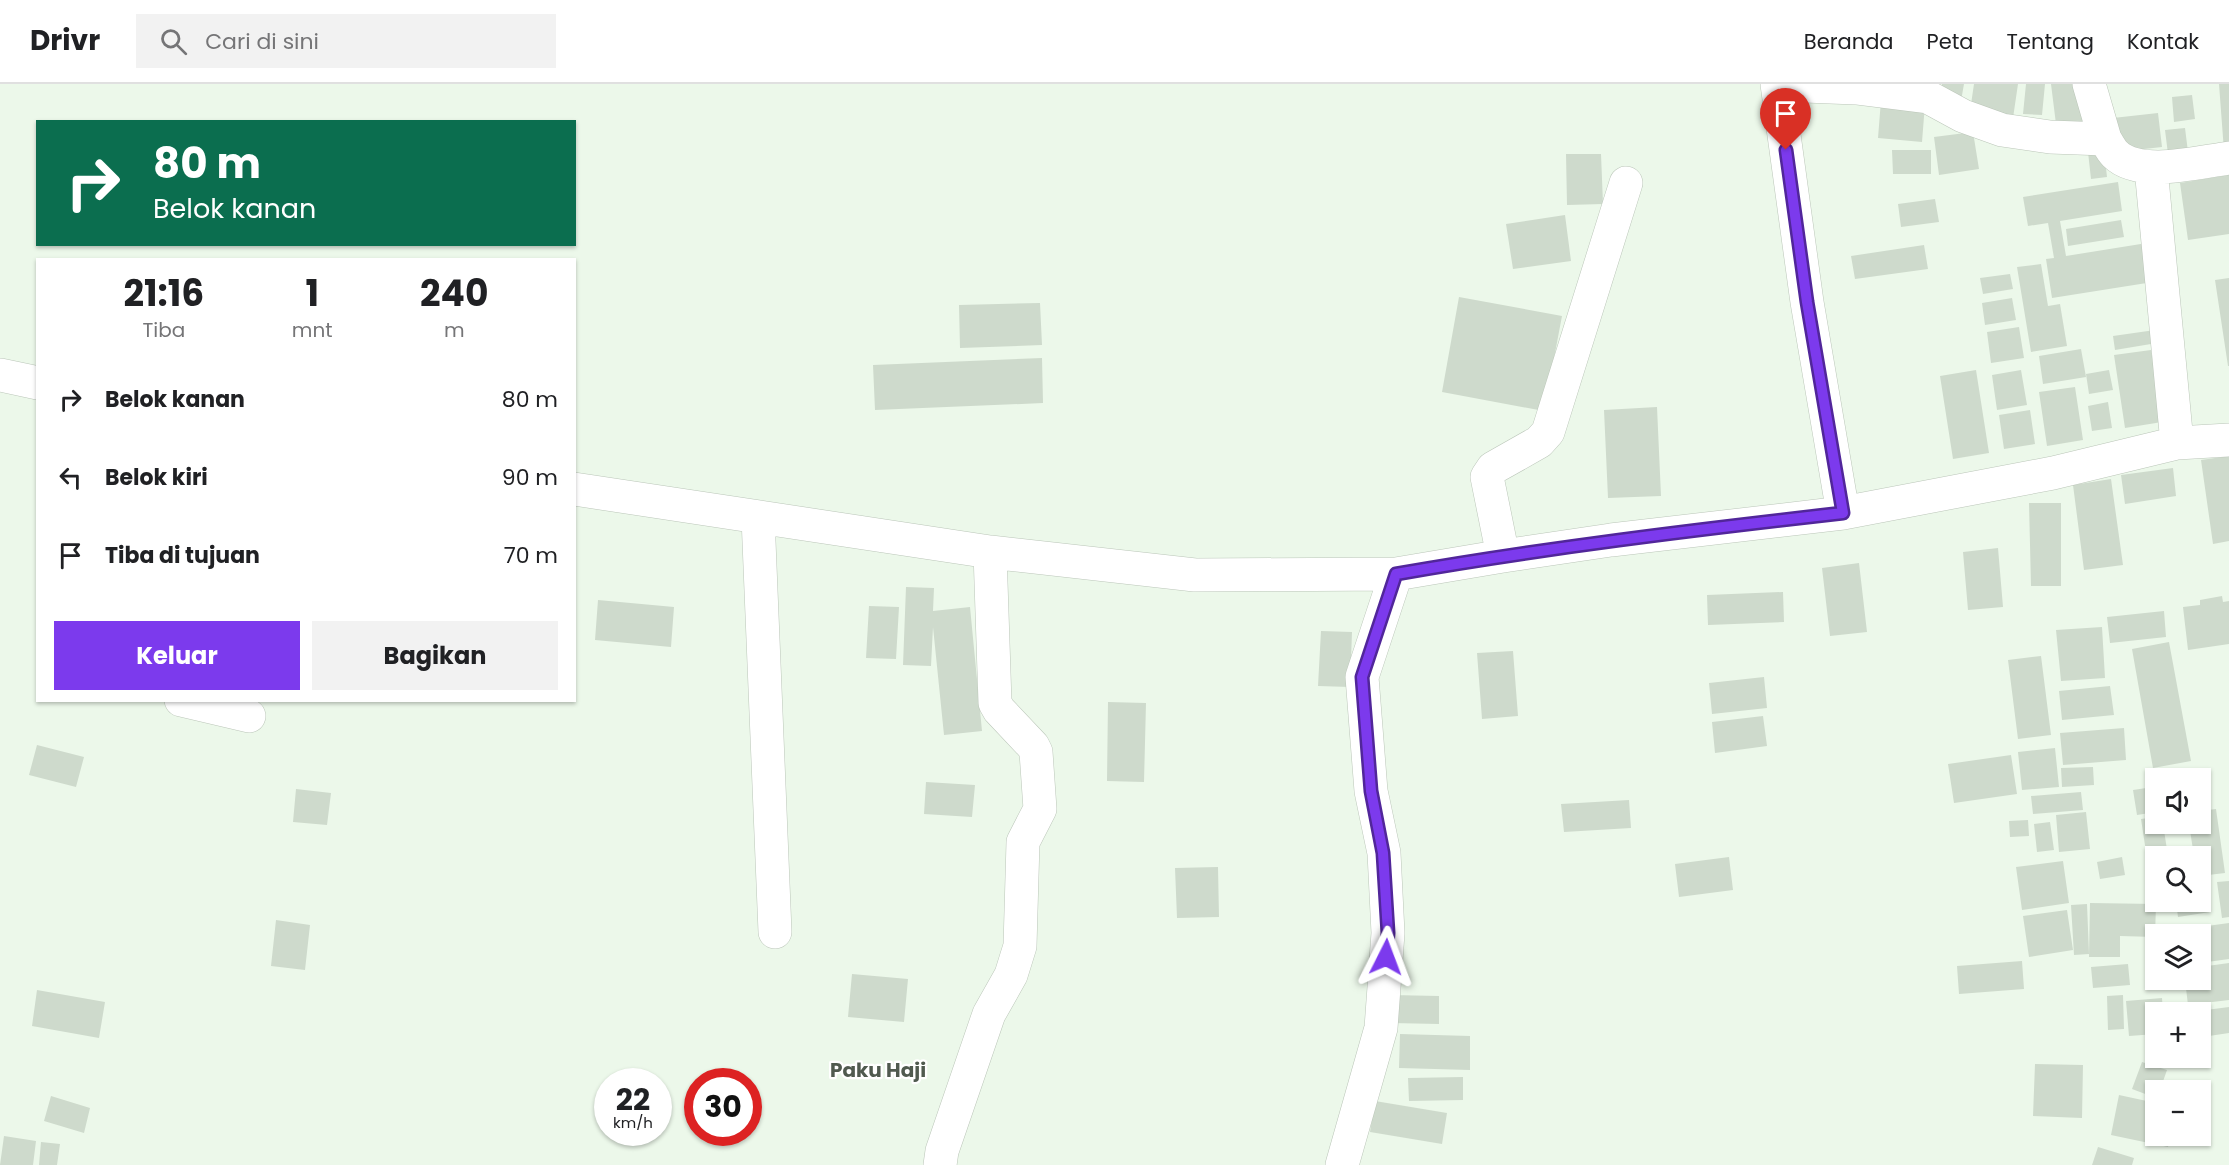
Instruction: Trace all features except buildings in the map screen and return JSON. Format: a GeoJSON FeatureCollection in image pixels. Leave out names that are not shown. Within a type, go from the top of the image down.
{"type":"FeatureCollection","features":[{"type":"Feature","properties":{"kind":"street"},"geometry":{"type":"LineString","coordinates":[[2090,84],[2104,139],[2115,154],[2124,161],[2151,168],[2229,158]]}},
{"type":"Feature","properties":{"kind":"street"},"geometry":{"type":"LineString","coordinates":[[1843,513],[1807,302],[1778,85],[1856,88],[1928,97],[1963,116],[2002,130],[2050,137],[2104,139]]}},
{"type":"Feature","properties":{"kind":"street"},"geometry":{"type":"LineString","coordinates":[[2151,168],[2177,443]]}},
{"type":"Feature","properties":{"kind":"street"},"geometry":{"type":"LineString","coordinates":[[1503,556],[1487,477],[1493,468],[1539,442],[1548,432],[1626,183]]}},
{"type":"Feature","properties":{"kind":"street"},"geometry":{"type":"LineString","coordinates":[[0,375],[36,383]]}},
{"type":"Feature","properties":{"kind":"street"},"geometry":{"type":"LineString","coordinates":[[576,489],[990,552],[1196,575],[1396,574],[1611,540],[1843,513],[2053,473],[2177,443],[2229,440]]}},
{"type":"Feature","properties":{"kind":"street"},"geometry":{"type":"LineString","coordinates":[[758,518],[775,932]]}},
{"type":"Feature","properties":{"kind":"street"},"geometry":{"type":"LineString","coordinates":[[940,1165],[942,1150],[989,1014],[1011,975],[1018,957],[1023,842],[1040,809],[1035,748],[1004,715],[996,703],[990,552]]}},
{"type":"Feature","properties":{"kind":"street"},"geometry":{"type":"LineString","coordinates":[[1342,1165],[1381,1028],[1388,922],[1383,853],[1371,791],[1362,677],[1396,574]]}},
{"type":"Feature","properties":{"kind":"street"},"geometry":{"type":"LineString","coordinates":[[190,702],[249,716]]}},
{"type":"Feature","properties":{"kind":"district","name":"Paku Haji"},"geometry":{"type":"Point","coordinates":[878,1070]}},
{"type":"Feature","properties":{"kind":"route"},"geometry":{"type":"LineString","coordinates":[[1386,957],[1388,933],[1383,853],[1371,791],[1362,677],[1396,574],[1611,540],[1843,513],[1807,302],[1786,150]]}}]}
